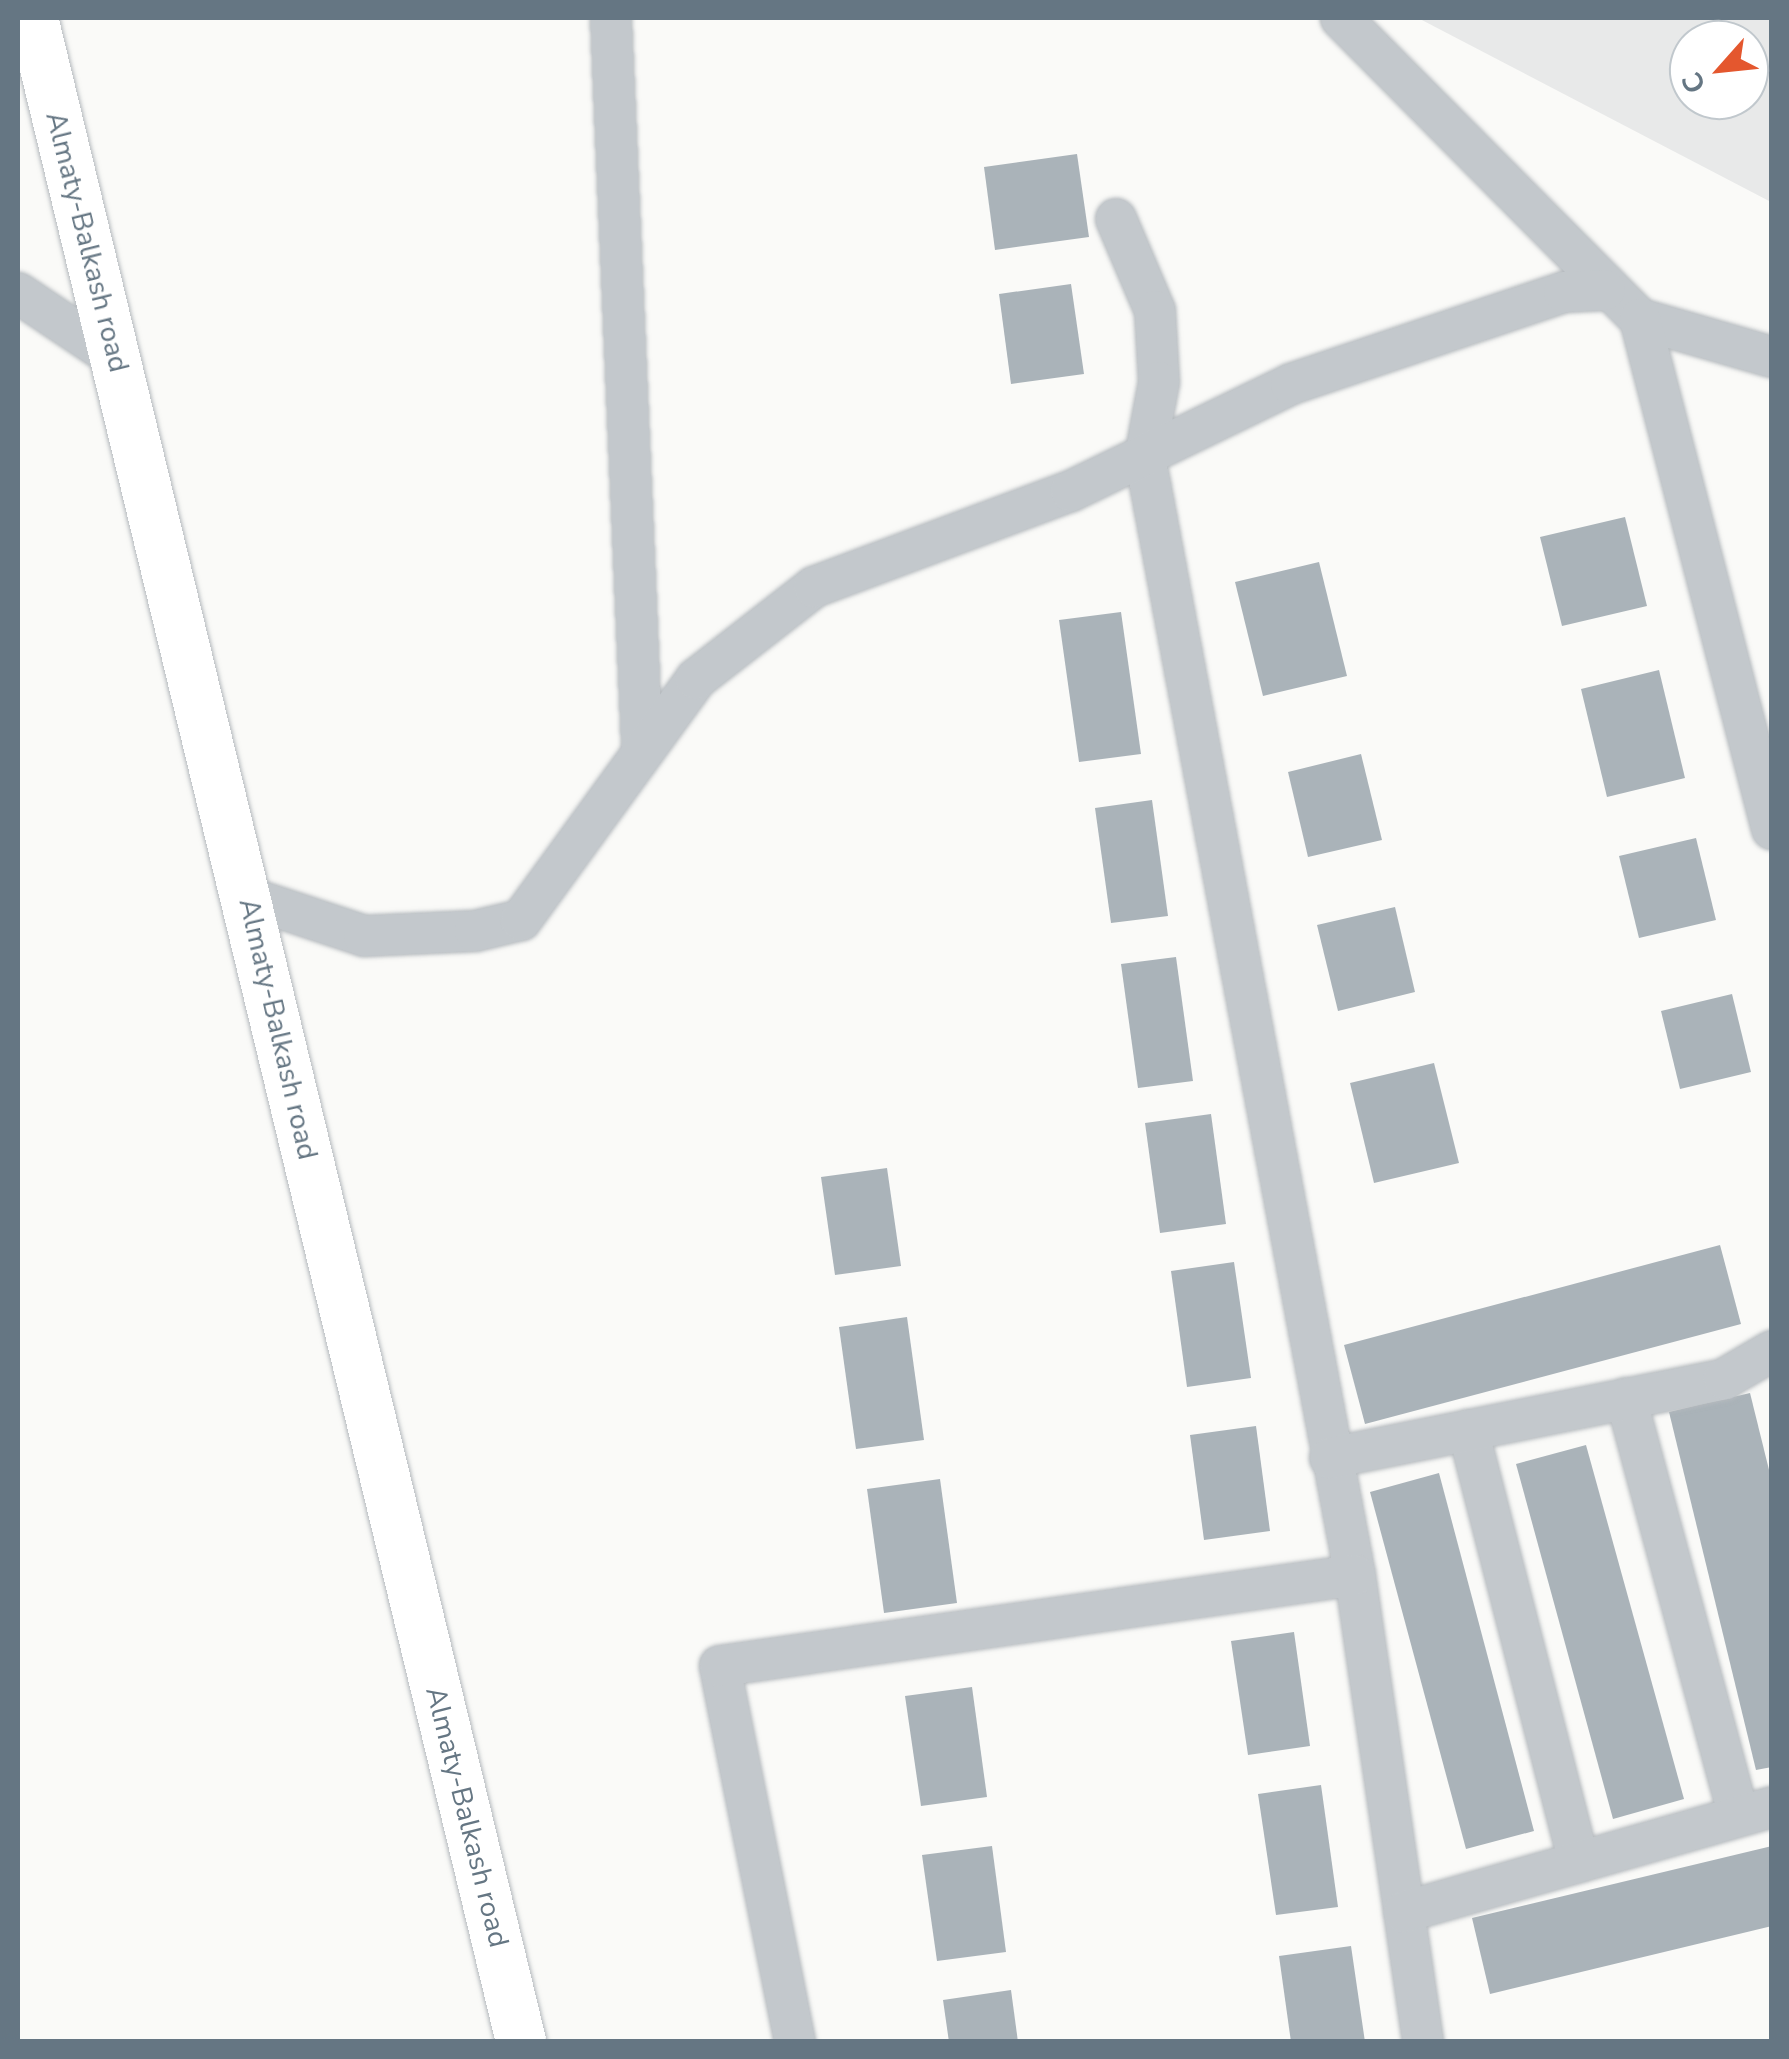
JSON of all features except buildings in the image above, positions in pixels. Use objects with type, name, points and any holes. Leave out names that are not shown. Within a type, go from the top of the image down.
[{"type":"main road","name":"Almaty-Balkash road","points":[[33,18],[521,2042]]},
{"type":"lane","points":[[611,18],[642,746]]},
{"type":"lane","points":[[1341,18],[1604,290],[1640,318],[1772,357]]},
{"type":"lane","points":[[1116,219],[1155,311],[1159,382],[1144,457],[1354,1575],[1423,2042]]},
{"type":"lane","points":[[246,897],[364,936],[475,931],[522,920],[642,746],[696,679],[814,587],[983,526],[1144,457],[1291,384],[1564,292],[1604,290]]},
{"type":"lane","points":[[18,292],[116,358]]},
{"type":"lane","points":[[1640,318],[1772,829]]},
{"type":"lane","points":[[1330,1458],[1724,1379],[1770,1356]]},
{"type":"lane","points":[[1404,1912],[1755,1811],[1626,1398]]},
{"type":"lane","points":[[1468,1430],[1579,1862]]},
{"type":"lane","points":[[794,2042],[720,1666],[1354,1575]]},
{"type":"shaded area","points":[[1418,18],[1771,18],[1771,202]]}]
